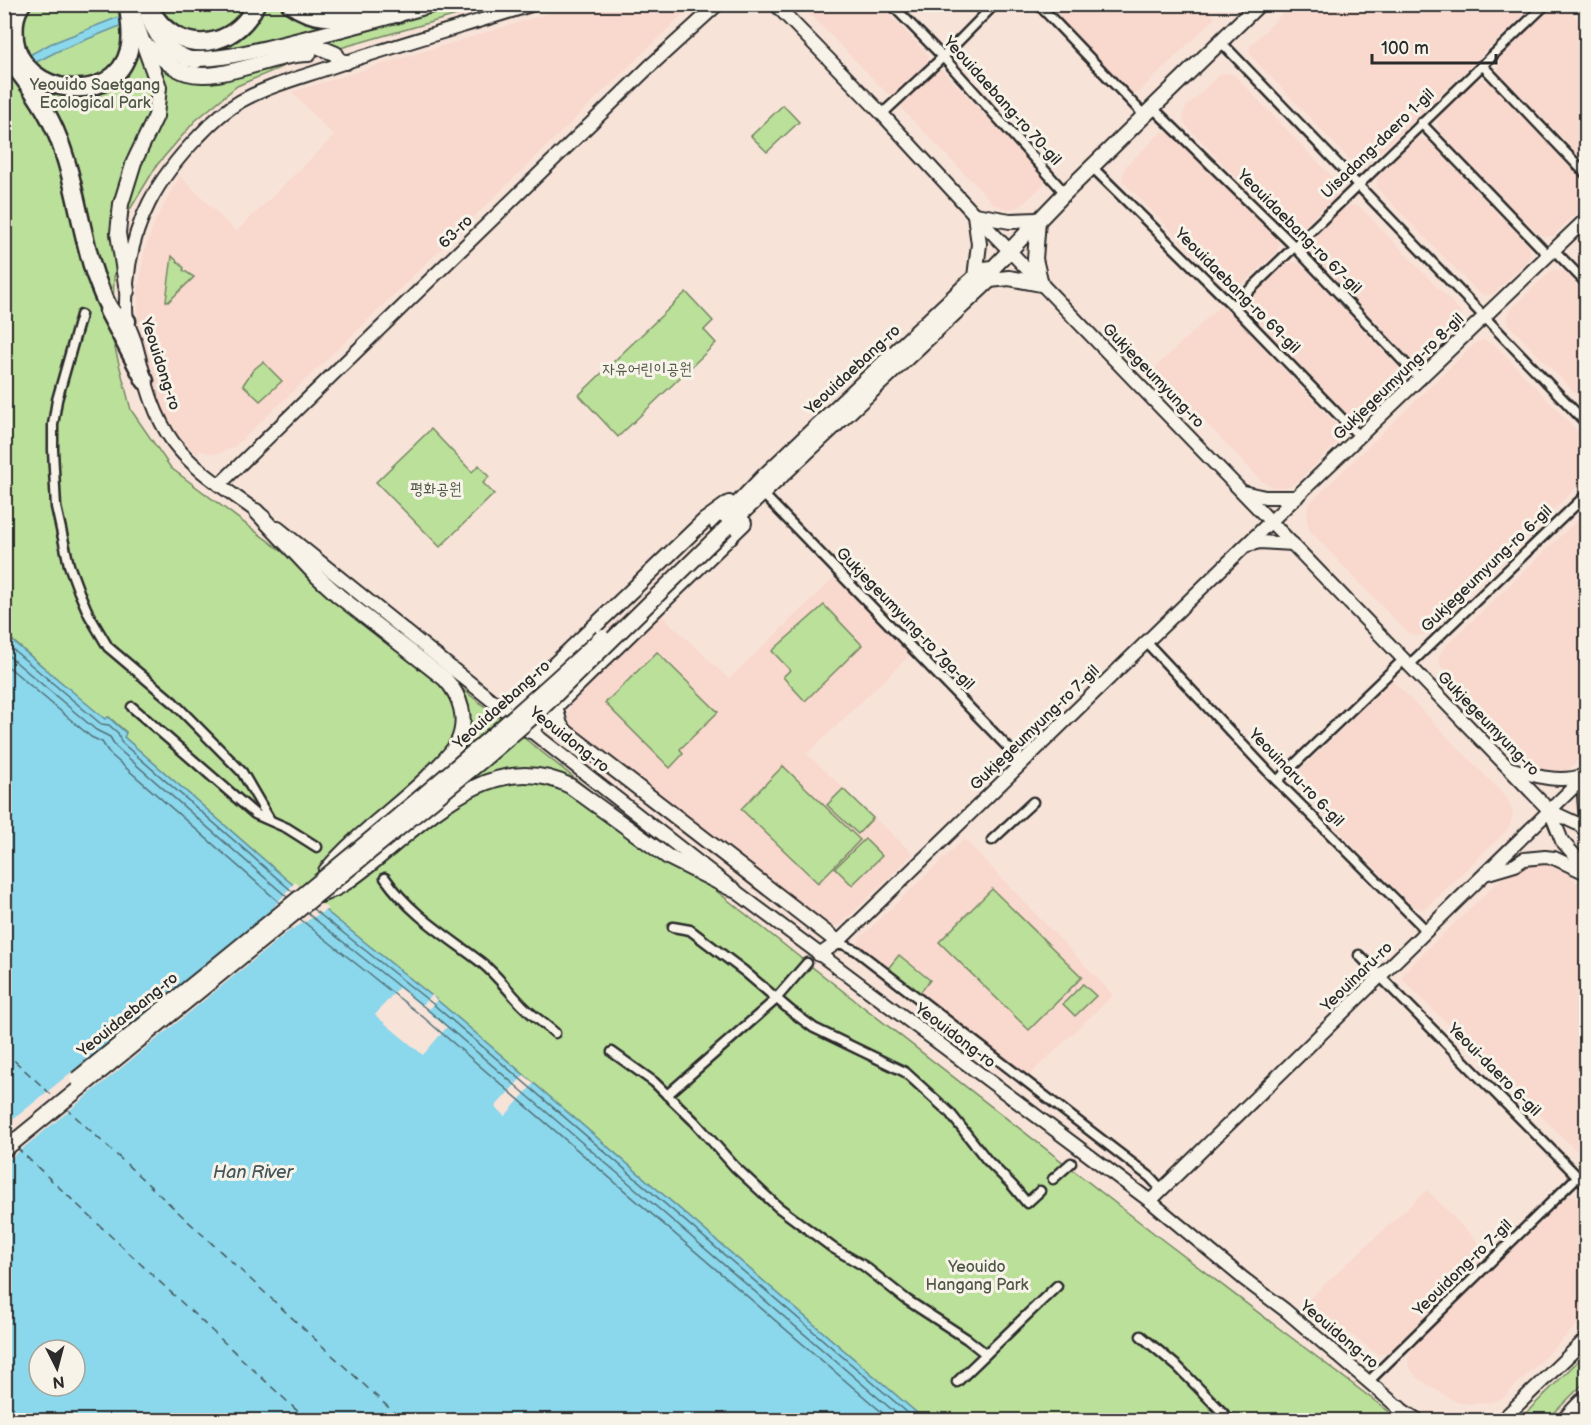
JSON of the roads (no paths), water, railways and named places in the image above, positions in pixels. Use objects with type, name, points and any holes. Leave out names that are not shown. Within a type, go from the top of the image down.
[{"type":"highway","points":[[22,4],[14,22],[9,53],[34,83],[62,148],[100,297],[145,381]]},
{"type":"highway","points":[[128,4],[147,36]]},
{"type":"highway","points":[[34,83],[82,89],[111,79],[121,69],[129,53],[147,36],[146,4]]},
{"type":"highway","points":[[147,36],[198,42],[221,40],[242,25],[255,4]]},
{"type":"highway","points":[[290,4],[313,17],[328,19],[384,12],[398,14]]},
{"type":"highway","points":[[91,263],[108,307],[119,318],[127,321]]},
{"type":"main road","points":[[187,59],[209,60],[233,56],[360,26],[435,4]]},
{"type":"main road","name":"Yeouidaebang-ro","points":[[4,1138],[431,789],[535,700],[722,526],[775,481],[991,274],[1038,220],[1259,4]]},
{"type":"main road","points":[[147,36],[187,59],[212,63],[288,48],[317,46],[336,54],[339,62],[346,62]]},
{"type":"main road","points":[[147,36],[171,65],[187,73],[226,72],[293,55],[320,55],[336,62],[346,62]]},
{"type":"main road","points":[[127,291],[118,233],[121,204],[130,172],[156,116],[158,102],[159,87],[147,36]]},
{"type":"main road","points":[[975,277],[979,244],[975,215],[1010,221],[1038,220],[1035,259],[1041,284],[991,274]]},
{"type":"main road","name":"Yeouidaebang-ro","points":[[722,526],[758,483],[872,372],[984,269],[991,274]]},
{"type":"main road","points":[[530,731],[758,509],[775,481]]},
{"type":"main road","points":[[514,718],[516,709],[527,691],[704,521],[758,483]]},
{"type":"main road","points":[[256,511],[339,596],[452,686],[462,708],[462,730],[452,752],[409,795],[344,850],[316,883]]},
{"type":"main road","points":[[4,1150],[316,898],[535,715],[722,526]]},
{"type":"main road","points":[[555,706],[560,725],[566,732],[838,942]]},
{"type":"main road","points":[[316,898],[344,884],[459,796],[498,777],[525,774],[563,782],[668,857],[734,890]]},
{"type":"main road","points":[[1564,1420],[1587,1397]]},
{"type":"main road","points":[[1399,1408],[1409,1420]]},
{"type":"street","name":"Yeouidong-ro","points":[[534,4],[272,87],[238,102],[182,153],[162,178],[138,226],[131,252],[127,291],[127,321],[136,344],[145,381],[158,417],[174,443],[208,478],[256,511],[530,731],[734,890],[1150,1201],[1285,1310],[1399,1408],[1418,1420]]},
{"type":"street","name":"Gukjegeumyung-ro","points":[[775,4],[882,114],[1009,251],[1550,811],[1580,825],[1587,832]]},
{"type":"street","name":"Yeouidaebang-ro 70-gil","points":[[891,4],[943,57],[1065,193]]},
{"type":"street","points":[[882,114],[995,4]]},
{"type":"street","name":"Yeouidaebang-ro 67-gil","points":[[1038,4],[1149,112],[1294,246],[1421,380]]},
{"type":"street","name":"Uisadang-daero 1-gil","points":[[1233,306],[1546,4]]},
{"type":"street","name":"63-ro","points":[[219,485],[641,76],[718,6]]},
{"type":"street","points":[[1221,42],[1587,423]]},
{"type":"street","points":[[1482,65],[1587,174]]},
{"type":"street","points":[[1421,123],[1551,252],[1587,284]]},
{"type":"street","name":"Yeouidaebang-ro 69-gil","points":[[1092,167],[1233,306],[1360,437]]},
{"type":"street","name":"Gukjegeumyung-ro 8-gil","points":[[1272,522],[1587,219]]},
{"type":"street","points":[[81,315],[57,400],[53,425],[56,507],[66,556],[79,592],[89,615],[108,646],[173,702],[242,772],[270,820]]},
{"type":"street","points":[[1243,492],[1265,497],[1297,498]]},
{"type":"street","name":"Gukjegeumyung-ro 6-gil","points":[[1406,662],[1587,495]]},
{"type":"street","name":"Gukjegeumyung-ro 7ga-gil","points":[[766,497],[1022,762]]},
{"type":"street","name":"Gukjegeumyung-ro 7-gil","points":[[819,955],[838,942],[1272,522]]},
{"type":"street","points":[[1244,547],[1260,542],[1293,544]]},
{"type":"street","name":"Yeouinaru-ro 6-gil","points":[[1147,643],[1277,781],[1427,931]]},
{"type":"street","points":[[1277,781],[1406,662]]},
{"type":"street","points":[[495,703],[514,698],[527,691]]},
{"type":"street","points":[[132,707],[255,814],[303,837],[317,847]]},
{"type":"street","points":[[1507,767],[1548,779],[1587,775]]},
{"type":"street","name":"Yeouinaru-ro","points":[[1150,1201],[1587,775]]},
{"type":"street","points":[[1587,781],[1584,795],[1587,823]]},
{"type":"street","points":[[992,840],[1033,802]]},
{"type":"street","name":"Gukjegeumyung-ro","points":[[1550,811],[1562,841],[1587,868]]},
{"type":"street","points":[[1487,873],[1515,866],[1524,859],[1535,857],[1554,858],[1587,873]]},
{"type":"street","points":[[385,879],[411,910],[482,964],[525,1008],[555,1033]]},
{"type":"street","points":[[673,927],[690,930],[814,1028],[887,1062],[914,1079],[950,1113],[987,1160],[1027,1203],[1040,1191]]},
{"type":"street","points":[[838,942],[857,951],[1150,1177],[1162,1190]]},
{"type":"street","name":"Yeoui-daero 6-gil","points":[[1359,955],[1587,1185]]},
{"type":"street","points":[[667,1095],[776,999],[807,963]]},
{"type":"street","points":[[612,1052],[636,1068],[667,1095],[735,1167],[778,1207],[986,1354]]},
{"type":"street","points":[[1053,1179],[1071,1163]]},
{"type":"street","name":"Yeouidong-ro 7-gil","points":[[1368,1381],[1578,1176]]},
{"type":"street","points":[[957,1382],[1057,1286]]},
{"type":"street","points":[[1141,1336],[1178,1367],[1230,1420]]},
{"type":"street","points":[[1502,1420],[1587,1339]]},
{"type":"water","points":[[149,5],[172,5],[58,51],[9,76],[5,68],[50,44]]},
{"type":"water","name":"Han River","points":[[4,634],[105,719],[108,717],[126,733],[124,737],[286,879],[437,1000],[925,1420],[5,1420]]},
{"type":"park label","name":"Yeouido Saetgang Ecological Park","points":[[95,94]]},
{"type":"park label","name":"자유어린이공원","points":[[647,369]]},
{"type":"park label","name":"평화공원","points":[[436,489]]},
{"type":"park label","name":"Yeouido Hangang Park","points":[[977,1276]]}]
